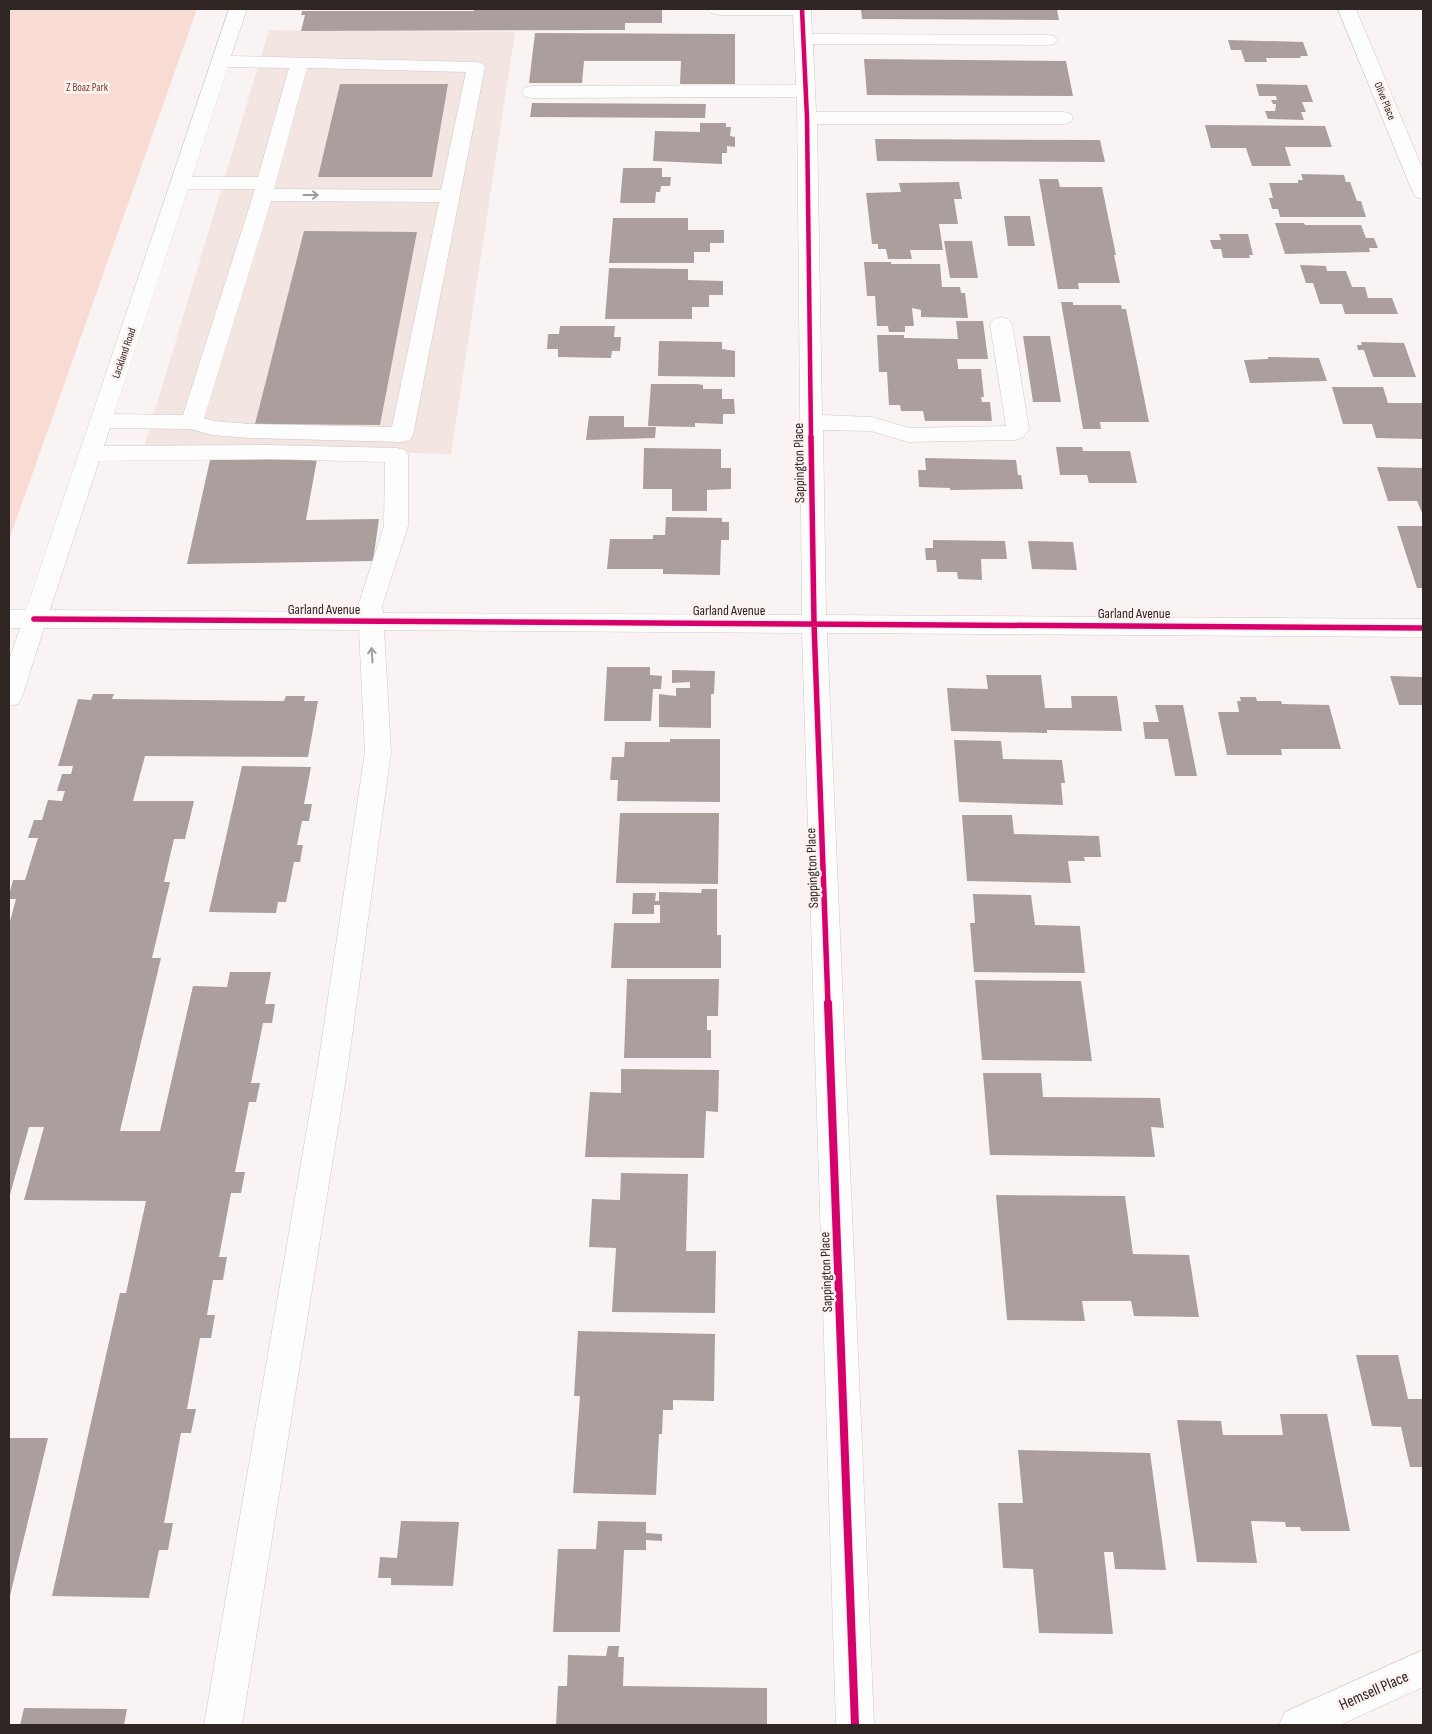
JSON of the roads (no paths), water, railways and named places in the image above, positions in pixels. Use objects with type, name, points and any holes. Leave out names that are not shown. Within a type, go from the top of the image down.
[{"type":"street","name":"Lackland Road","points":[[9,697],[238,9]]},
{"type":"street","points":[[716,9],[802,10]]},
{"type":"street","name":"Olive Place","points":[[1347,9],[1423,193]]},
{"type":"street","name":"Sappington Place","points":[[802,10],[807,118],[814,623],[855,1725]]},
{"type":"street","points":[[803,39],[1048,40]]},
{"type":"street","points":[[101,421],[192,422],[212,428],[250,431],[402,435],[476,66],[221,61]]},
{"type":"street","points":[[192,422],[264,189],[299,63]]},
{"type":"street","points":[[530,92],[806,91]]},
{"type":"street","points":[[807,118],[1064,118]]},
{"type":"street","points":[[180,183],[264,189],[450,196]]},
{"type":"street","points":[[811,422],[872,424],[908,435],[1014,433],[1018,429],[1001,324]]},
{"type":"street","points":[[90,454],[269,452],[397,455],[396,526],[370,606],[378,752],[334,1065],[223,1725]]},
{"type":"street","name":"Garland Avenue","points":[[9,619],[1423,628]]},
{"type":"street","name":"Hemsell Place","points":[[1298,1725],[1423,1668]]},
{"type":"park label","name":"Z Boaz Park","points":[[87,87]]}]
